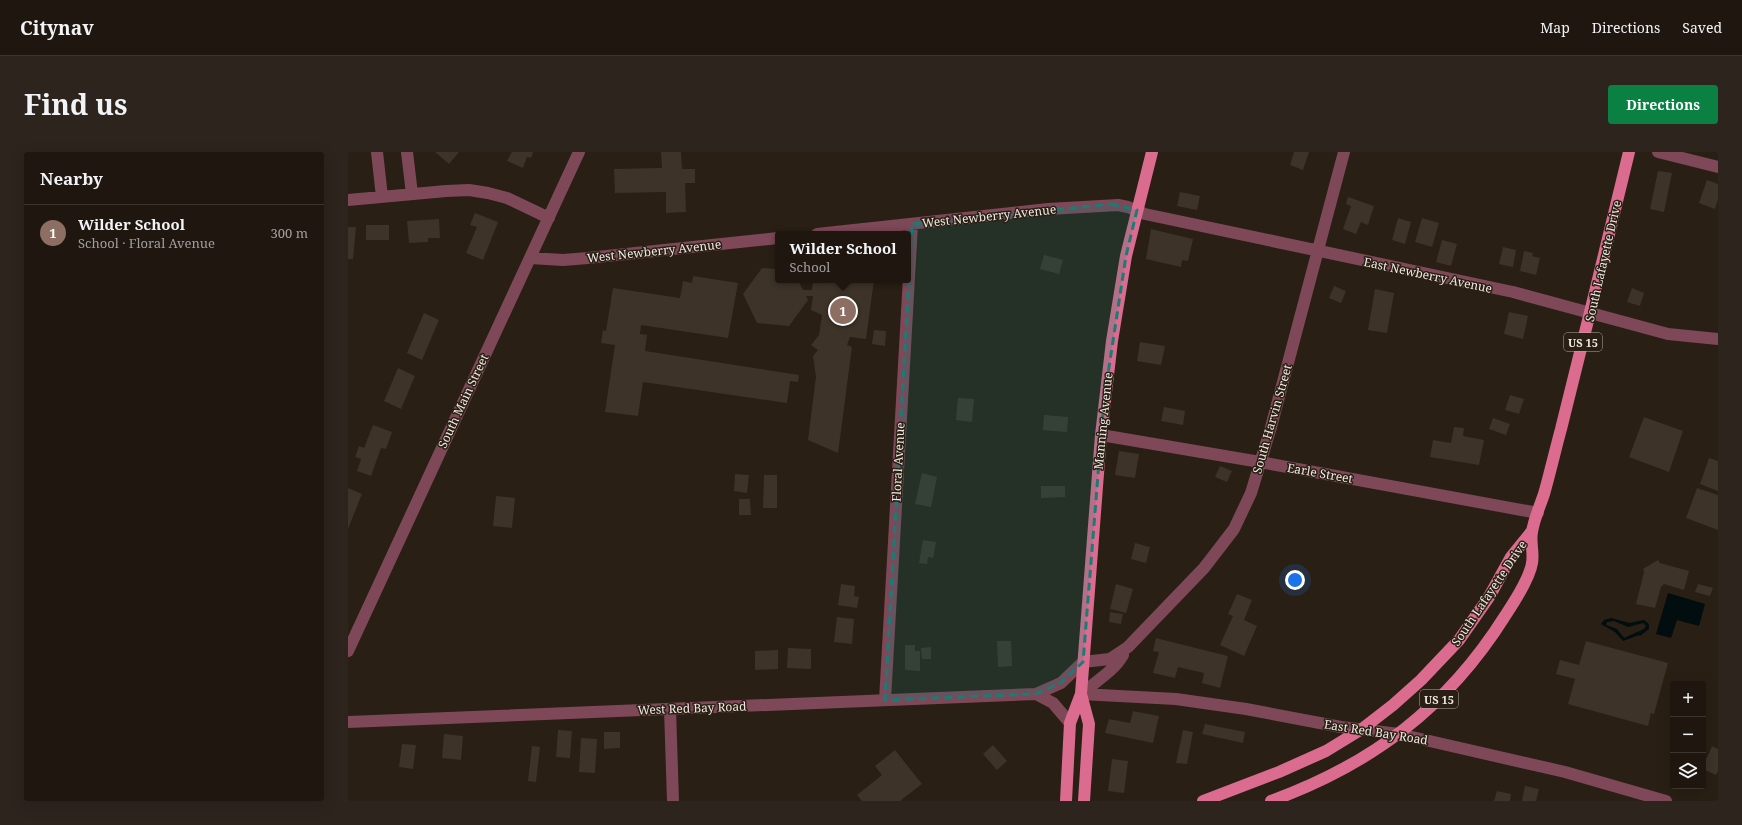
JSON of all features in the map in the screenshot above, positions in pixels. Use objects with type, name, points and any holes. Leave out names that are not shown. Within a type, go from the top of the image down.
[{"type":"main road","name":"Manning Avenue","points":[[1066,801],[1070,723],[1081,694],[1101,435],[1112,341],[1126,256],[1152,152]]},
{"type":"main road","name":"South Lafayette Drive","points":[[1271,801],[1338,773],[1367,757],[1399,734],[1442,697],[1478,656],[1495,633],[1509,609],[1532,564],[1532,532],[1590,313],[1629,152]]},
{"type":"main road","name":"South Lafayette Drive","points":[[1205,801],[1305,761],[1345,741],[1393,705],[1421,680],[1455,644],[1489,597],[1511,557],[1532,532]]},
{"type":"main road","name":"Manning Avenue","points":[[1081,694],[1089,724],[1084,801]]},
{"type":"street","points":[[377,152],[382,197]]},
{"type":"street","points":[[407,152],[412,194]]},
{"type":"street","name":"South Main Street","points":[[348,651],[579,152]]},
{"type":"street","name":"South Harvin Street","points":[[1081,694],[1120,660],[1128,647],[1204,568],[1234,529],[1246,507],[1260,462],[1344,152]]},
{"type":"street","points":[[1658,152],[1718,167]]},
{"type":"street","points":[[348,200],[469,190],[507,198],[549,218]]},
{"type":"street","name":"West Newberry Avenue","points":[[846,231],[1048,209],[1111,204],[1137,210]]},
{"type":"street","name":"East Newberry Avenue","points":[[1137,210],[1152,216],[1513,292],[1668,334],[1718,339]]},
{"type":"street","name":"Floral Avenue","points":[[911,242],[912,224]]},
{"type":"street","name":"West Newberry Avenue","points":[[530,258],[563,260],[588,258],[775,238]]},
{"type":"street","name":"Floral Avenue","points":[[885,700],[909,283]]},
{"type":"street","name":"Earle Street","points":[[1101,435],[1260,462],[1538,513]]},
{"type":"street","name":"South Harvin Street","points":[[1083,662],[1110,659],[1128,647]]},
{"type":"street","name":"West Red Bay Road","points":[[348,722],[1036,694],[1061,683],[1083,662]]},
{"type":"street","points":[[1036,694],[1053,703],[1070,723]]},
{"type":"street","name":"East Red Bay Road","points":[[1081,694],[1176,699],[1399,734],[1565,772],[1666,801]]},
{"type":"street","points":[[670,709],[673,801]]},
{"type":"highlighted area","points":[[1111,204],[1137,210],[1126,256],[1104,400],[1083,662],[1061,683],[1036,694],[885,700],[912,224]]},
{"type":"shaded area","points":[[1668,593],[1705,604],[1699,626],[1677,620],[1671,638],[1656,634]]},
{"type":"shaded area","points":[[1611,618],[1629,623],[1644,620],[1649,624],[1649,629],[1640,636],[1639,635],[1623,641],[1615,632],[1601,624],[1604,620]],"holes":[[[1614,621],[1628,627],[1643,623],[1646,626],[1644,629],[1624,638],[1617,629],[1606,625],[1607,622]]]},
{"type":"building","points":[[435,152],[459,152],[449,164]]},
{"type":"building","points":[[512,152],[533,152],[531,158],[527,157],[523,168],[507,161]]},
{"type":"building","points":[[661,152],[681,152],[682,169],[695,169],[695,183],[685,183],[686,212],[666,213],[666,192],[615,193],[614,169],[662,168]]},
{"type":"building","points":[[1294,152],[1309,152],[1303,170],[1290,165]]},
{"type":"building","points":[[1658,171],[1672,173],[1664,212],[1650,209]]},
{"type":"building","points":[[1707,180],[1718,184],[1718,199],[1715,209],[1699,203]]},
{"type":"building","points":[[1180,192],[1200,196],[1197,210],[1177,206]]},
{"type":"building","points":[[1348,197],[1374,206],[1368,225],[1361,222],[1356,234],[1343,229],[1351,206],[1346,204]]},
{"type":"building","points":[[475,213],[498,222],[483,260],[466,253],[477,227],[470,225]]},
{"type":"building","points":[[1398,218],[1411,222],[1405,244],[1392,240]]},
{"type":"building","points":[[1422,218],[1439,223],[1432,247],[1415,242]]},
{"type":"building","points":[[439,219],[440,238],[428,238],[428,242],[409,243],[407,221]]},
{"type":"building","points":[[366,225],[389,225],[389,240],[366,240]]},
{"type":"building","points":[[348,227],[356,227],[353,259],[348,259]]},
{"type":"building","points":[[1151,229],[1193,239],[1188,261],[1182,260],[1181,267],[1146,259]]},
{"type":"building","points":[[1442,240],[1457,244],[1451,266],[1436,262]]},
{"type":"building","points":[[1503,247],[1516,250],[1513,267],[1499,264]]},
{"type":"building","points":[[1524,251],[1533,253],[1532,256],[1540,258],[1536,275],[1520,271]]},
{"type":"building","points":[[1044,255],[1063,260],[1059,274],[1040,269]]},
{"type":"building","points":[[762,268],[775,269],[775,283],[800,283],[803,290],[812,290],[813,283],[874,283],[866,339],[850,337],[847,345],[852,347],[838,453],[808,440],[816,377],[813,356],[818,350],[811,345],[819,335],[822,315],[811,310],[813,296],[806,296],[808,300],[789,326],[757,323],[743,294]]},
{"type":"building","points":[[693,276],[738,283],[728,338],[641,325],[640,334],[647,335],[645,351],[799,375],[798,382],[790,381],[787,403],[643,382],[638,416],[605,412],[615,345],[601,343],[603,330],[606,331],[613,288],[680,298],[683,281],[692,283]]},
{"type":"building","points":[[1334,286],[1346,291],[1341,303],[1329,298]]},
{"type":"building","points":[[1632,288],[1644,293],[1640,306],[1627,302]]},
{"type":"building","points":[[1375,289],[1394,293],[1387,333],[1368,330]]},
{"type":"building","points":[[1509,312],[1528,316],[1523,339],[1504,334]]},
{"type":"building","points":[[424,313],[439,320],[422,360],[407,353]]},
{"type":"building","points":[[874,330],[886,331],[885,346],[872,344]]},
{"type":"building","points":[[1140,342],[1165,346],[1161,365],[1137,361]]},
{"type":"building","points":[[398,368],[415,376],[401,409],[384,401]]},
{"type":"building","points":[[1510,395],[1524,399],[1519,414],[1505,410]]},
{"type":"building","points":[[958,398],[974,399],[972,422],[956,420]]},
{"type":"building","points":[[1164,407],[1185,411],[1183,425],[1161,421]]},
{"type":"building","points":[[1044,415],[1068,417],[1067,432],[1043,430]]},
{"type":"building","points":[[1644,417],[1683,431],[1669,472],[1629,457]]},
{"type":"building","points":[[1493,418],[1510,424],[1506,435],[1489,429]]},
{"type":"building","points":[[373,425],[392,432],[386,449],[381,448],[371,476],[357,471],[361,459],[355,457],[359,446],[364,448]]},
{"type":"building","points":[[1454,427],[1464,428],[1463,436],[1484,440],[1479,465],[1430,457],[1433,440],[1451,443]]},
{"type":"building","points":[[1119,451],[1139,454],[1135,478],[1115,475]]},
{"type":"building","points":[[1709,458],[1718,461],[1718,491],[1700,484]]},
{"type":"building","points":[[1220,466],[1232,471],[1227,482],[1215,477]]},
{"type":"building","points":[[922,473],[937,477],[931,507],[915,504]]},
{"type":"building","points":[[735,474],[749,475],[747,493],[734,491]]},
{"type":"building","points":[[764,475],[777,475],[777,508],[763,508]]},
{"type":"building","points":[[1041,486],[1065,486],[1065,497],[1041,498]]},
{"type":"building","points":[[348,488],[362,494],[348,529]]},
{"type":"building","points":[[1697,488],[1718,495],[1718,530],[1686,518]]},
{"type":"building","points":[[496,496],[515,498],[512,528],[493,526]]},
{"type":"building","points":[[739,499],[750,499],[751,515],[739,515]]},
{"type":"building","points":[[923,540],[936,542],[933,558],[928,557],[927,564],[919,563]]},
{"type":"building","points":[[1135,543],[1150,547],[1146,563],[1131,559]]},
{"type":"building","points":[[1658,560],[1660,563],[1689,571],[1684,590],[1664,584],[1661,587],[1655,608],[1636,604],[1644,572],[1643,569]]},
{"type":"building","points":[[841,584],[855,586],[854,596],[859,597],[857,608],[838,605]]},
{"type":"building","points":[[1116,584],[1133,589],[1126,613],[1110,609]]},
{"type":"building","points":[[1698,584],[1713,588],[1710,596],[1695,592]]},
{"type":"building","points":[[1237,594],[1252,600],[1244,620],[1257,626],[1244,656],[1220,645],[1233,616],[1228,614]]},
{"type":"building","points":[[1110,612],[1123,614],[1121,624],[1109,622]]},
{"type":"building","points":[[837,617],[854,619],[852,644],[834,642]]},
{"type":"building","points":[[1156,638],[1228,656],[1220,688],[1202,683],[1204,673],[1178,667],[1175,678],[1153,673],[1159,652],[1153,651]]},
{"type":"building","points":[[997,641],[1011,641],[1012,666],[998,667]]},
{"type":"building","points":[[1586,641],[1668,663],[1654,714],[1651,713],[1648,726],[1568,704],[1575,679],[1556,674],[1560,660],[1579,665]]},
{"type":"building","points":[[905,645],[915,645],[915,651],[920,651],[920,671],[905,670]]},
{"type":"building","points":[[931,647],[931,659],[922,659],[921,648]]},
{"type":"building","points":[[788,648],[811,649],[811,669],[787,668]]},
{"type":"building","points":[[778,650],[778,669],[755,670],[755,651]]},
{"type":"building","points":[[1133,711],[1159,716],[1153,743],[1105,733],[1109,719],[1130,723]]},
{"type":"building","points":[[1205,724],[1245,732],[1243,743],[1202,734]]},
{"type":"building","points":[[558,730],[572,731],[570,758],[556,757]]},
{"type":"building","points":[[1183,730],[1193,732],[1187,764],[1176,763]]},
{"type":"building","points":[[604,732],[620,732],[620,748],[604,749]]},
{"type":"building","points":[[444,734],[463,736],[461,760],[442,758]]},
{"type":"building","points":[[581,738],[597,739],[595,773],[579,772]]},
{"type":"building","points":[[402,744],[416,745],[413,769],[399,767]]},
{"type":"building","points":[[993,745],[1007,761],[997,770],[983,754]]},
{"type":"building","points":[[532,746],[540,747],[536,782],[528,781]]},
{"type":"building","points":[[1712,746],[1718,749],[1718,771],[1716,775],[1706,770],[1707,758]]},
{"type":"building","points":[[895,750],[922,784],[900,801],[862,801],[857,795],[882,775],[875,766]]},
{"type":"building","points":[[1112,759],[1128,761],[1124,793],[1108,791]]},
{"type":"building","points":[[1525,786],[1539,789],[1536,801],[1522,801]]},
{"type":"building","points":[[1497,791],[1511,794],[1510,801],[1494,801]]},
{"type":"place","name":"Wilder School","points":[[843,311]]}]
